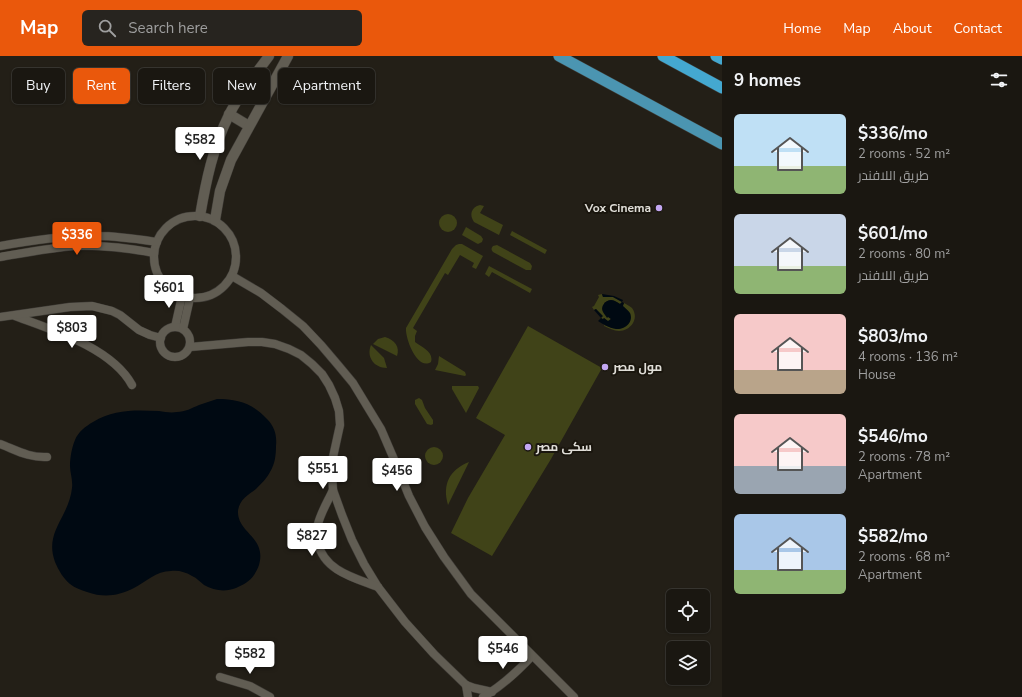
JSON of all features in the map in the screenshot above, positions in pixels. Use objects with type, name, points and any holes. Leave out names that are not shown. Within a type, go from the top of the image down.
[{"type":"highway","points":[[663,56],[722,88]]},
{"type":"highway","points":[[716,56],[722,59]]},
{"type":"main road","points":[[559,56],[722,144]]},
{"type":"street","points":[[200,216],[207,175],[213,153],[229,114],[237,100],[269,56]]},
{"type":"street","points":[[215,220],[225,173],[288,56]]},
{"type":"street","points":[[229,114],[249,126]]},
{"type":"street","points":[[200,216],[215,220],[228,231],[235,245],[237,261],[232,276],[224,288],[211,295],[197,298],[186,297],[170,290],[161,280],[155,267],[154,253],[157,242],[164,230],[174,222],[186,217],[200,216]]},
{"type":"street","points":[[0,246],[79,236],[118,237],[157,242]]},
{"type":"street","points":[[0,257],[73,246],[114,247],[154,253]]},
{"type":"street","points":[[232,276],[261,293],[282,309],[307,331],[338,365],[352,383],[381,429],[409,496],[425,527],[444,557],[471,594],[574,697]]},
{"type":"street","points":[[174,327],[186,297]]},
{"type":"street","points":[[183,329],[186,297]]},
{"type":"street","points":[[0,317],[70,307],[92,306],[112,310],[139,330],[161,338]]},
{"type":"street","points":[[14,316],[83,343],[120,368],[132,385]]},
{"type":"street","points":[[174,327],[183,329],[190,337],[190,347],[181,356],[173,356],[166,353],[160,342],[162,335],[167,329],[174,327]]},
{"type":"street","points":[[190,347],[248,342],[275,344],[301,355],[322,374],[335,398],[339,411],[340,425],[336,441],[332,474],[333,490],[352,540],[364,564],[378,587],[434,654],[466,685],[492,692]]},
{"type":"street","points":[[0,444],[28,455],[40,458],[47,457]]},
{"type":"street","points":[[333,490],[318,525],[317,536],[319,547],[324,558],[341,572],[378,587]]},
{"type":"street","points":[[483,697],[511,677],[532,656]]},
{"type":"street","points":[[220,677],[250,686],[270,697]]},
{"type":"street","points":[[466,685],[468,697]]},
{"type":"green space","points":[[480,205],[484,206],[480,213],[503,225],[499,235],[474,222],[472,219],[471,214],[473,209]]},
{"type":"green space","points":[[448,214],[454,217],[457,223],[454,229],[448,232],[442,229],[439,223],[442,217]]},
{"type":"green space","points":[[466,227],[481,236],[483,239],[482,242],[478,244],[462,235]]},
{"type":"green space","points":[[512,231],[547,250],[545,254],[510,235]]},
{"type":"green space","points":[[459,244],[462,244],[483,256],[476,269],[472,267],[474,263],[460,255],[448,275],[445,273],[413,328],[417,331],[415,342],[427,350],[431,355],[431,362],[426,364],[421,362],[413,352],[406,333],[406,328],[452,249]]},
{"type":"green space","points":[[497,245],[530,263],[532,266],[531,270],[526,270],[493,252],[493,246]]},
{"type":"green space","points":[[489,266],[532,289],[530,293],[492,272],[489,277],[485,274]]},
{"type":"green space","points":[[602,294],[603,297],[613,297],[622,302],[620,304],[614,301],[604,303],[608,316],[611,319],[608,322],[604,318],[603,320],[601,318],[602,316],[592,307],[599,297],[598,295]]},
{"type":"green space","points":[[624,303],[632,308],[634,312],[635,316],[633,324],[627,329],[619,331],[604,326],[612,328],[629,323],[630,315],[622,306]]},
{"type":"green space","name":"سكى مصر","points":[[528,326],[602,368],[551,459],[492,556],[451,533],[468,498],[505,435],[476,418]]},
{"type":"green space","points":[[385,337],[392,340],[396,344],[398,350],[397,356],[373,344],[378,339]]},
{"type":"green space","points":[[371,345],[384,358],[387,368],[382,368],[372,361],[370,358]]},
{"type":"green space","points":[[439,356],[465,372],[466,375],[435,370],[438,364]]},
{"type":"green space","points":[[452,386],[478,386],[479,388],[466,413],[452,389]]},
{"type":"green space","points":[[419,398],[422,400],[425,408],[433,420],[433,424],[431,425],[427,424],[415,404],[415,400]]},
{"type":"green space","points":[[430,447],[438,447],[443,452],[441,463],[438,465],[430,465],[425,460],[425,452]]},
{"type":"green space","points":[[469,462],[448,505],[446,491],[449,479],[456,469]]},
{"type":"shaded area","points":[[602,294],[614,296],[623,300],[622,302],[613,297],[603,297]]},
{"type":"shaded area","points":[[609,300],[620,304],[622,302],[624,303],[623,306],[631,316],[628,325],[619,329],[611,328],[598,321],[601,318],[608,321],[611,319],[608,317],[607,318],[602,310],[605,302]]},
{"type":"shaded area","points":[[596,309],[603,316],[601,318],[594,310]]},
{"type":"shaded area","points":[[217,399],[238,401],[256,409],[270,422],[276,435],[275,456],[272,469],[262,483],[242,501],[238,511],[242,525],[256,541],[259,548],[259,565],[252,577],[246,583],[236,588],[220,590],[212,589],[204,585],[185,572],[166,571],[128,591],[111,595],[93,594],[76,588],[70,584],[61,574],[55,562],[52,542],[55,531],[67,507],[71,495],[72,479],[70,459],[78,434],[93,422],[109,415],[125,411],[142,410],[180,412]]},
{"type":"place","name":"Vox Cinema","points":[[659,208]]},
{"type":"place","name":"مول مصر","points":[[605,367]]},
{"type":"place","name":"سكى مصر","points":[[528,447]]}]
